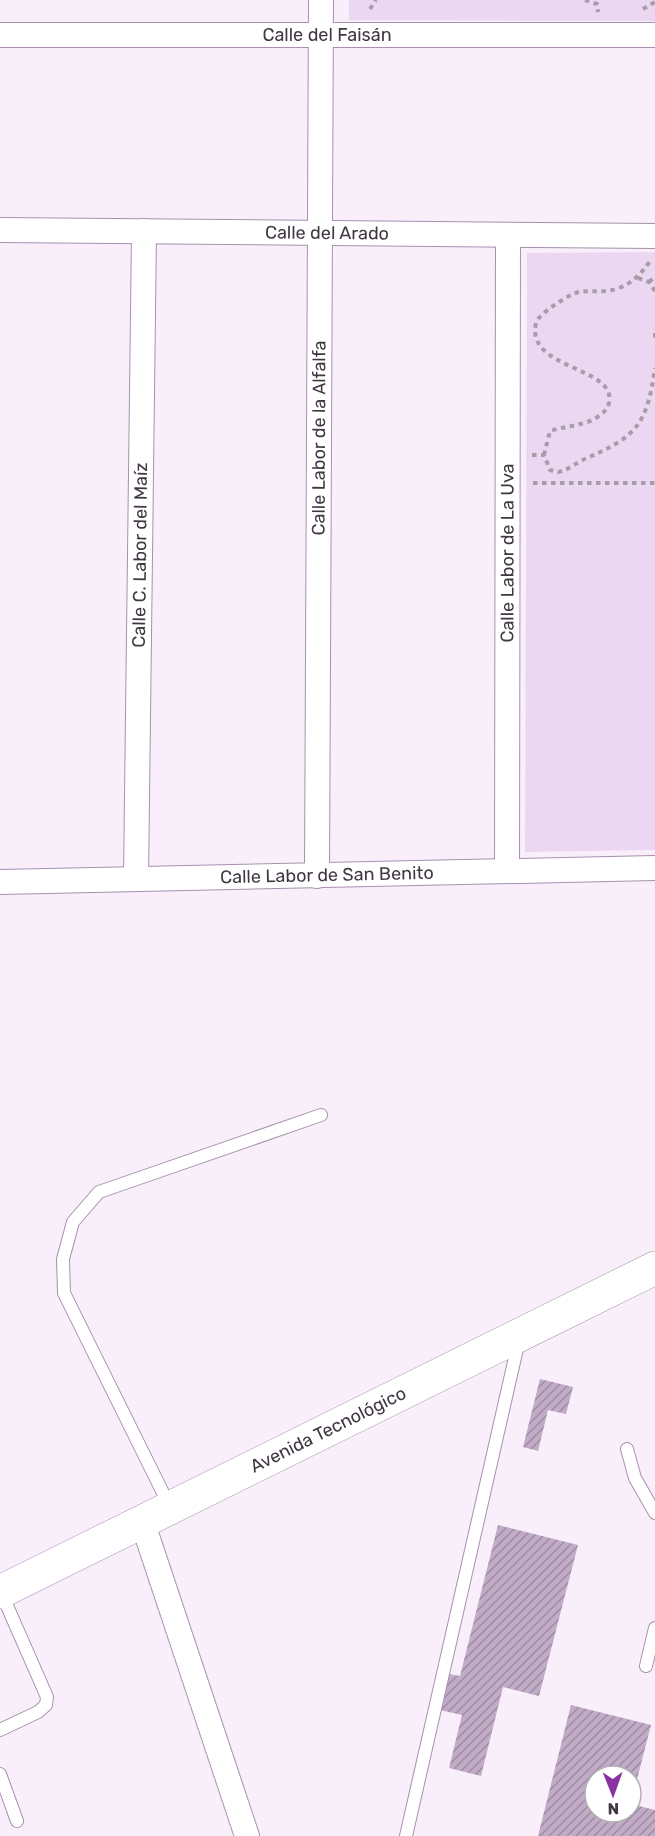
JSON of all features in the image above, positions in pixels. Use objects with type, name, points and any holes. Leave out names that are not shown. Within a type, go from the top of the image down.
[{"type":"main road","name":"Avenida Tecnológico","points":[[0,1592],[157,1517],[655,1268]]},
{"type":"street","name":"Calle Labor de la Alfalfa","points":[[317,876],[321,0]]},
{"type":"street","name":"Calle del Faisán","points":[[0,35],[655,35]]},
{"type":"street","name":"Calle del Arado","points":[[0,230],[655,236]]},
{"type":"street","name":"Calle C. Labor del Maíz","points":[[136,879],[144,231]]},
{"type":"street","name":"Calle Labor de La Uva","points":[[507,871],[508,235]]},
{"type":"street","name":"Calle Labor de San Benito","points":[[0,882],[655,868]]},
{"type":"street","points":[[157,1517],[247,1836]]},
{"type":"lane","points":[[157,1517],[64,1293],[63,1259],[73,1222],[99,1192],[321,1115]]},
{"type":"lane","points":[[406,1836],[519,1337]]},
{"type":"lane","points":[[627,1449],[635,1478],[655,1513]]},
{"type":"lane","points":[[0,1592],[47,1697],[46,1705],[38,1712],[0,1730]]},
{"type":"lane","points":[[646,1666],[655,1628]]},
{"type":"lane","points":[[0,1774],[17,1821]]},
{"type":"path","points":[[655,255],[638,278],[616,289],[577,292],[540,314],[536,322],[536,332],[542,346],[574,369],[594,377],[605,386],[610,394],[609,405],[603,414],[594,419],[550,431],[544,455],[550,470],[558,472],[624,440],[639,425],[649,402],[655,368]]},
{"type":"path","points":[[649,282],[655,277]]},
{"type":"path","points":[[638,278],[649,282],[655,291]]},
{"type":"path","points":[[655,333],[655,338]]},
{"type":"path","points":[[529,455],[544,455]]},
{"type":"path","points":[[529,483],[655,483]]},
{"type":"shaded area","points":[[349,0],[655,0],[655,21],[349,20]]},
{"type":"shaded area","points":[[655,252],[655,850],[525,852],[527,253]]},
{"type":"building","points":[[540,1379],[573,1387],[566,1414],[548,1410],[538,1451],[523,1447]]},
{"type":"building","points":[[498,1525],[578,1545],[539,1696],[503,1687],[481,1776],[449,1768],[462,1715],[440,1710],[449,1674],[460,1676]]},
{"type":"building","points":[[571,1705],[651,1725],[641,1764],[583,1764],[583,1824],[643,1824],[643,1807],[655,1810],[655,1836],[538,1836]]}]
